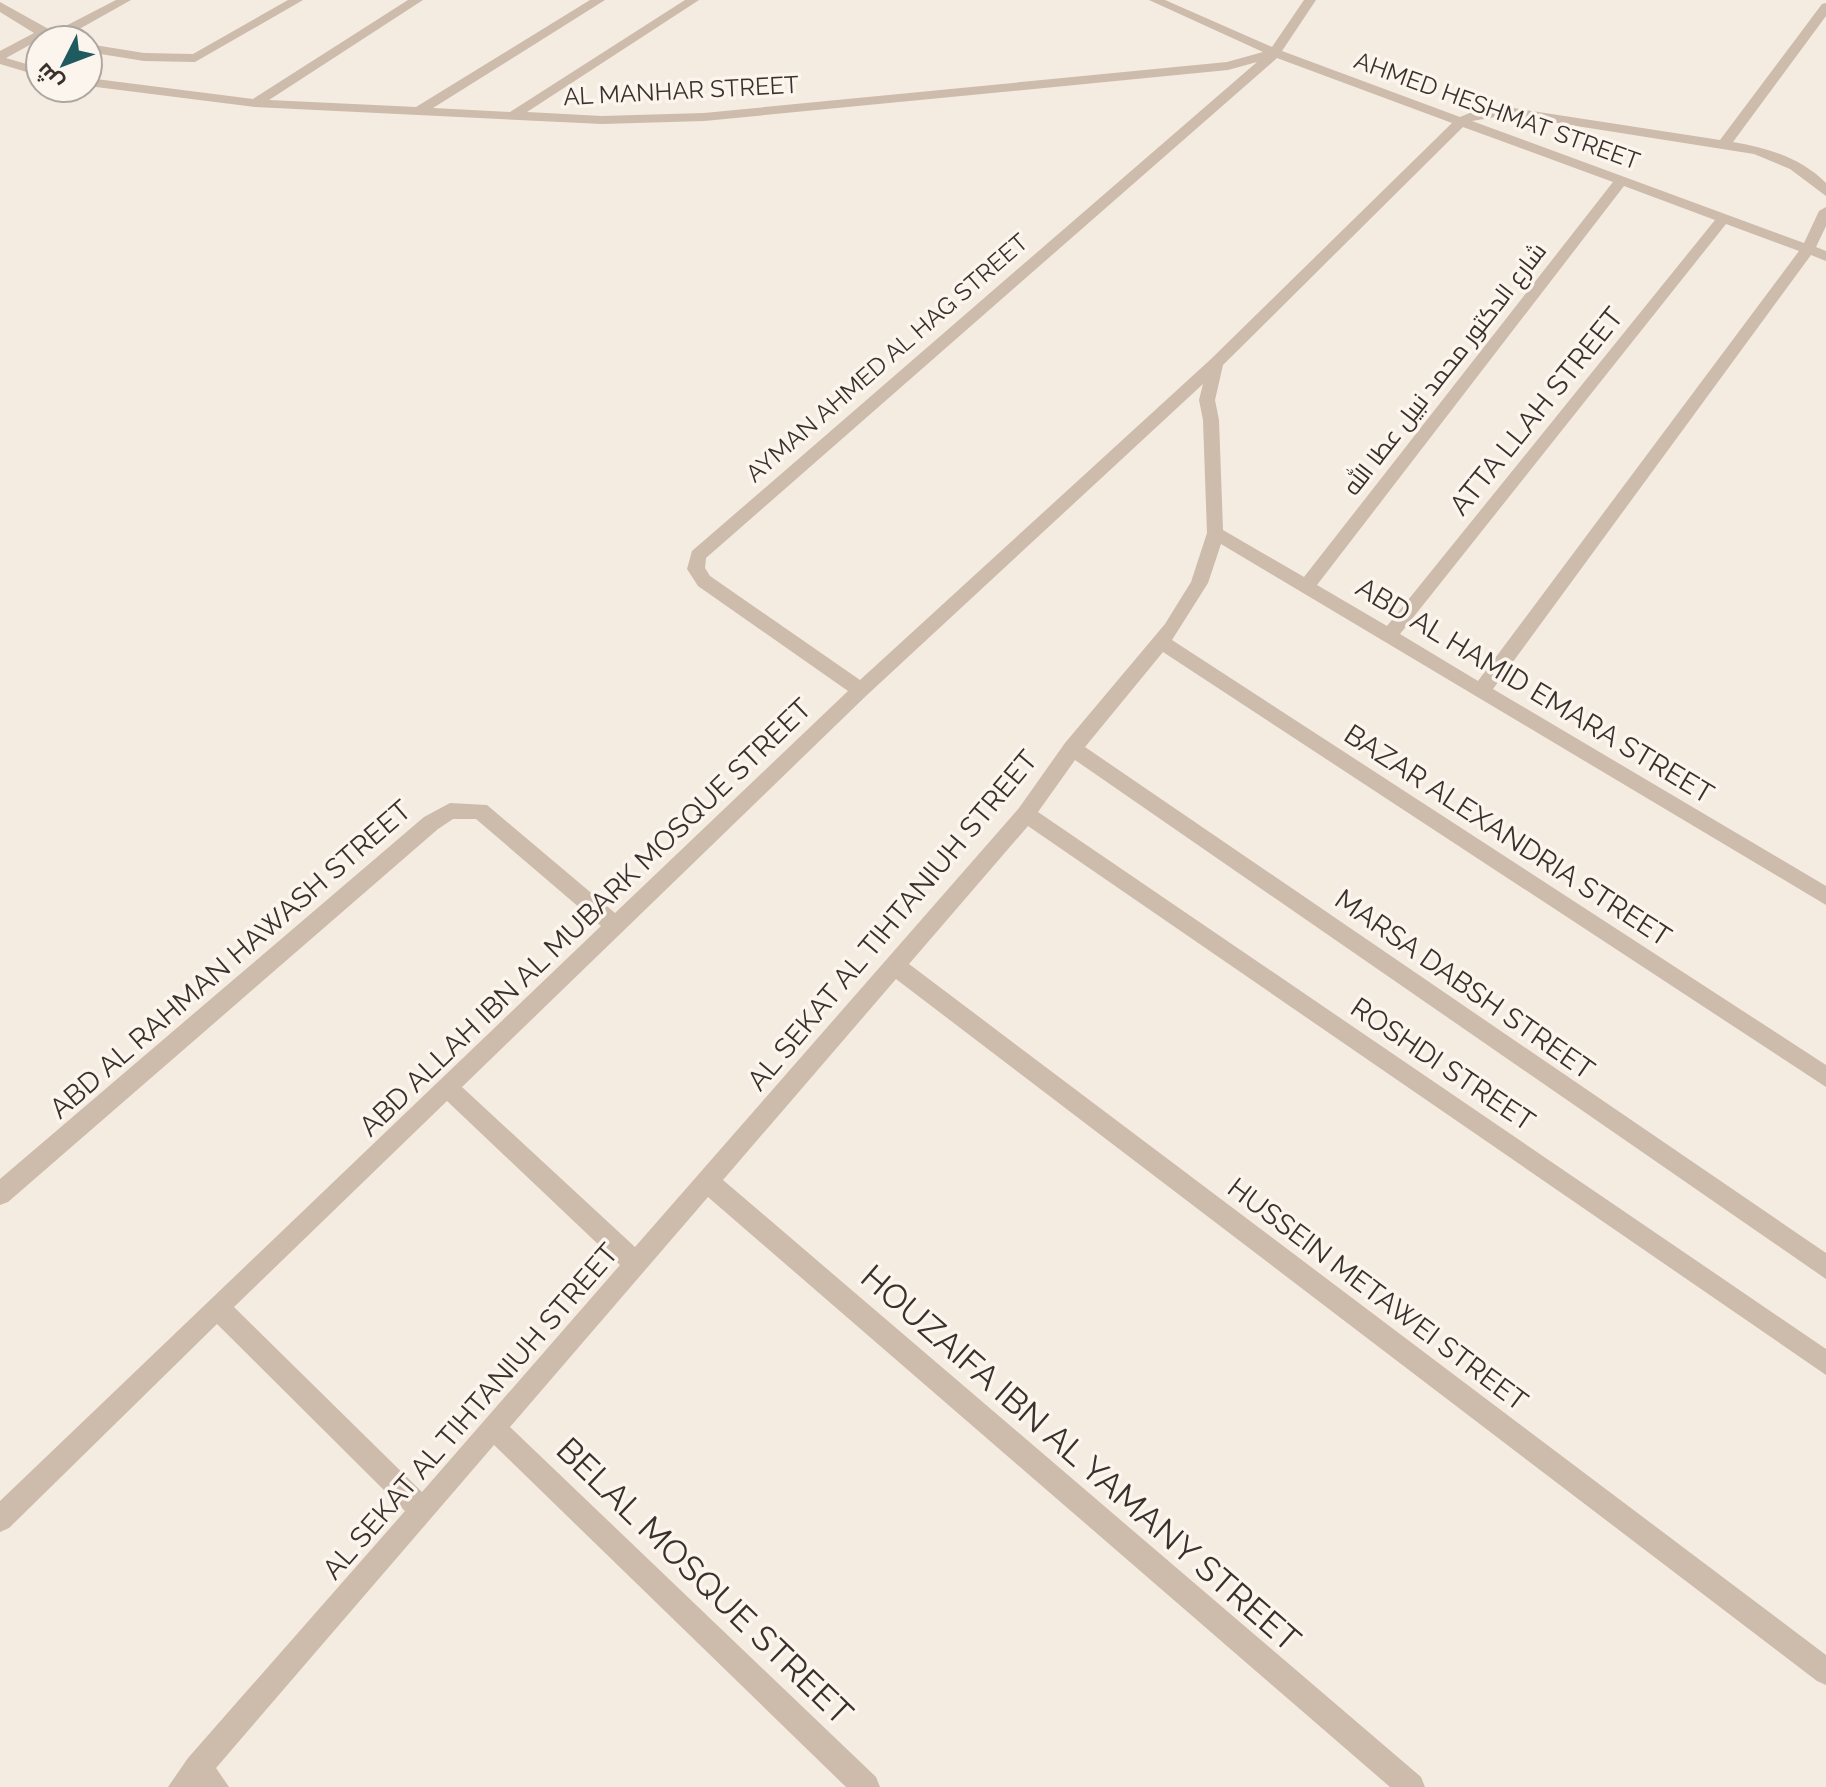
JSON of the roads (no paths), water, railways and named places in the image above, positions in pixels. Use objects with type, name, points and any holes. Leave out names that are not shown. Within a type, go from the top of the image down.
[{"type":"street","points":[[78,24],[125,0]]},
{"type":"street","points":[[104,50],[173,59],[204,54],[297,0]]},
{"type":"street","points":[[255,103],[417,0]]},
{"type":"street","points":[[415,113],[599,0]]},
{"type":"street","points":[[511,117],[693,0]]},
{"type":"street","name":"AHMED HESHMAT STREET","points":[[1155,0],[1275,53],[1826,256]]},
{"type":"street","points":[[1275,53],[1310,0]]},
{"type":"street","points":[[0,6],[31,24]]},
{"type":"street","points":[[1724,145],[1826,7]]},
{"type":"street","points":[[0,58],[24,48]]},
{"type":"street","name":"AL MANHAR STREET","points":[[104,84],[255,103],[602,120],[704,117],[1228,66],[1275,53]]},
{"type":"street","name":"AYMAN AHMED AL HAG STREET","points":[[861,690],[704,581],[696,569],[698,555],[1275,53]]},
{"type":"street","points":[[0,58],[24,66]]},
{"type":"street","points":[[1216,363],[1461,121],[1477,114],[1507,111],[1756,150],[1808,173],[1826,192]]},
{"type":"street","name":"شارع الدكتور محمد نبيل عطا الله","points":[[1306,587],[1621,181]]},
{"type":"street","points":[[1481,691],[1808,249],[1826,211]]},
{"type":"street","name":"ATTA LLAH STREET","points":[[1389,636],[1724,218]]},
{"type":"street","name":"ABD ALLAH IBN AL MUBARK MOSQUE STREET","points":[[0,1519],[861,690],[1216,363]]},
{"type":"street","name":"AL SEKAT AL TIHTANIUH STREET","points":[[198,1781],[493,1427],[1026,814],[1072,748],[1195,593],[1207,567],[1215,533],[1211,420],[1207,400],[1216,363]]},
{"type":"street","name":"ABD AL HAMID EMARA STREET","points":[[1215,533],[1826,896]]},
{"type":"street","name":"BAZAR ALEXANDRIA STREET","points":[[1159,640],[1826,1077]]},
{"type":"street","name":"MARSA DABSH STREET","points":[[1072,748],[1826,1267]]},
{"type":"street","name":"ABD AL RAHMAN HAWASH STREET","points":[[0,1194],[419,833],[450,811],[480,811],[616,926]]},
{"type":"street","name":"ROSHDI STREET","points":[[1026,814],[1826,1363]]},
{"type":"street","name":"HUSSEIN METAWEI STREET","points":[[894,965],[1826,1672]]},
{"type":"street","points":[[447,1087],[635,1263]]},
{"type":"street","name":"HOUZAIFA IBN AL YAMANY STREET","points":[[707,1181],[1411,1787]]},
{"type":"street","points":[[217,1307],[422,1510]]},
{"type":"street","name":"BELAL MOSQUE STREET","points":[[493,1427],[866,1787]]}]
